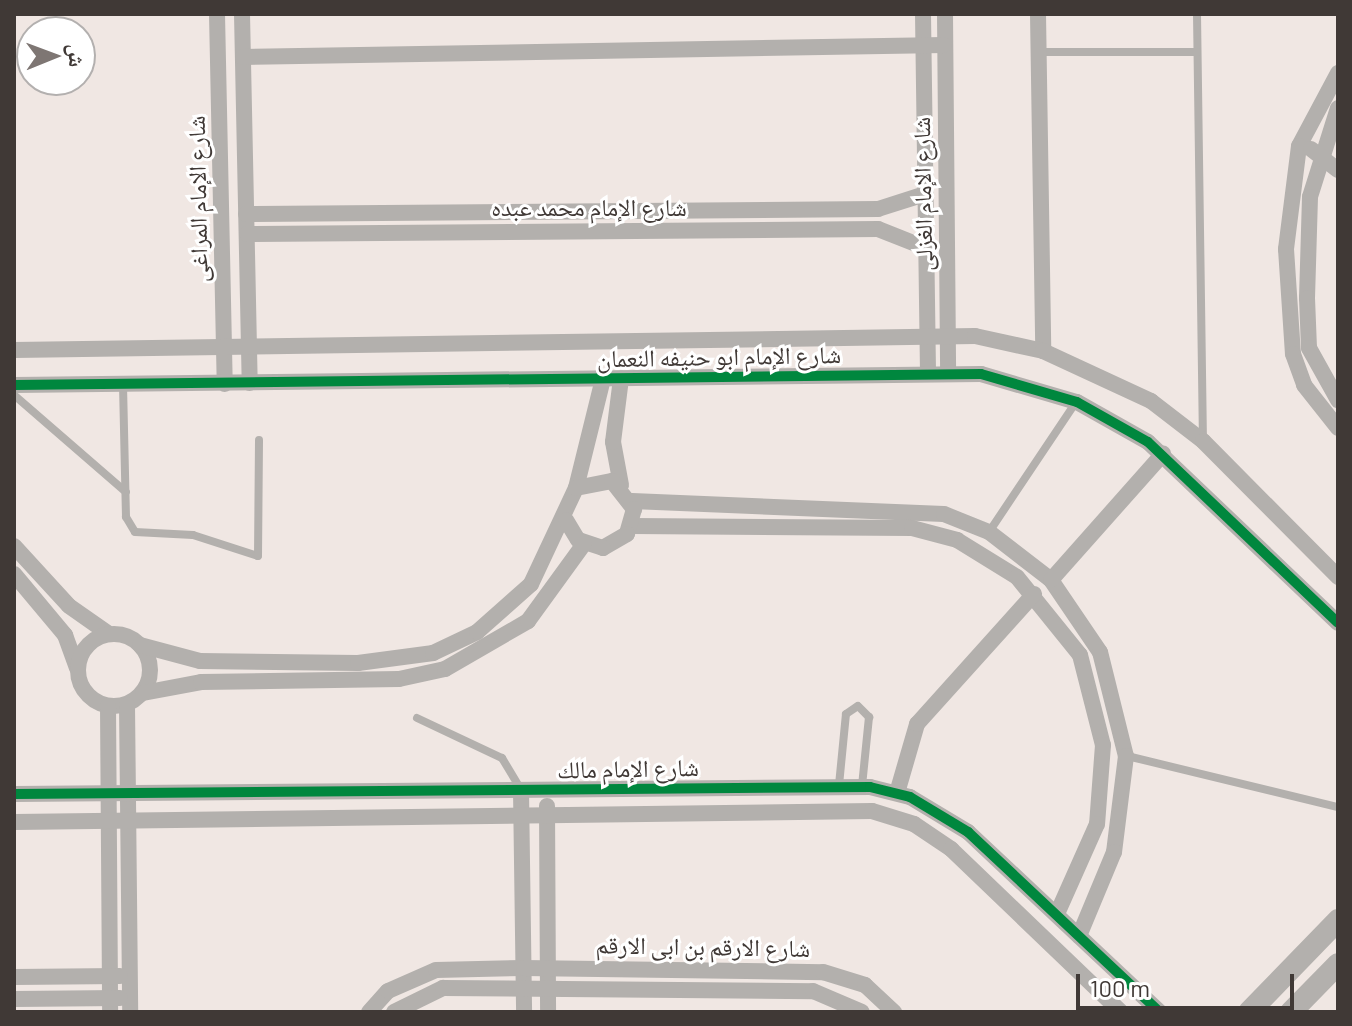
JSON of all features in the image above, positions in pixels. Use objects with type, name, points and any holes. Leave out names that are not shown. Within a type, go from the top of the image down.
[{"type":"street","name":"شارع الإمام المراغى","points":[[217,14],[225,384]]},
{"type":"street","name":"شارع الإمام المراغى","points":[[242,14],[250,383]]},
{"type":"street","name":"شارع الإمام الغزلى","points":[[923,14],[928,372]]},
{"type":"street","name":"شارع الإمام الغزلى","points":[[945,14],[948,372]]},
{"type":"street","points":[[1038,14],[1043,351]]},
{"type":"street","points":[[243,57],[944,45]]},
{"type":"street","points":[[1338,73],[1299,146],[1290,194],[1293,354],[1304,385],[1338,428]]},
{"type":"street","points":[[1338,108],[1319,153],[1310,197],[1309,348],[1338,400]]},
{"type":"street","points":[[1299,146],[1319,153],[1338,170]]},
{"type":"street","name":"شارع الإمام محمد عبده","points":[[246,214],[878,209],[925,194]]},
{"type":"street","points":[[1290,194],[1310,197]]},
{"type":"street","points":[[537,212],[538,232]]},
{"type":"street","name":"شارع الإمام محمد عبده","points":[[247,234],[878,229],[926,248]]},
{"type":"street","name":"شارع الإمام ابو حنيفه النعمان","points":[[14,350],[224,349],[948,332],[1043,351],[1151,401],[1203,441],[1338,577]]},
{"type":"street","name":"شارع الإمام ابو حنيفه النعمان","points":[[14,385],[621,379],[928,372],[1014,380],[1077,402],[1163,454],[1338,623]]},
{"type":"street","points":[[14,546],[69,606],[109,634],[200,661],[358,663],[433,653],[477,632],[515,602],[566,520],[603,379]]},
{"type":"street","points":[[566,520],[584,544],[612,546],[632,526],[632,501],[621,485],[613,442],[621,379]]},
{"type":"street","points":[[1051,580],[1163,454]]},
{"type":"street","points":[[576,488],[603,479],[621,485]]},
{"type":"street","points":[[632,501],[912,508],[989,532],[1051,580],[1100,652],[1126,756],[1114,852],[1079,936]]},
{"type":"street","points":[[632,526],[912,528],[979,550],[1034,594],[1080,655],[1103,745],[1097,824],[1057,914]]},
{"type":"street","points":[[14,574],[65,635],[78,673],[91,698],[108,706],[127,705],[143,693],[201,682],[399,679],[445,669],[528,621],[584,544]]},
{"type":"street","points":[[897,793],[917,724],[1034,594]]},
{"type":"street","points":[[78,673],[86,648],[109,634]]},
{"type":"street","points":[[140,645],[151,668],[143,693]]},
{"type":"street","points":[[14,999],[130,1005],[127,705]]},
{"type":"street","points":[[108,706],[110,1005]]},
{"type":"street","name":"شارع الإمام مالك","points":[[14,794],[862,786],[897,793],[968,832],[1160,1012]]},
{"type":"street","points":[[521,790],[524,1012]]},
{"type":"street","points":[[547,790],[548,1012]]},
{"type":"street","name":"شارع الإمام مالك","points":[[14,822],[828,808],[893,816],[951,849],[1121,1012]]},
{"type":"street","points":[[1249,1012],[1338,920]]},
{"type":"street","points":[[1291,1012],[1338,964]]},
{"type":"street","name":"شارع الارقم بن ابى الارقم","points":[[369,1012],[388,991],[424,973],[524,968],[744,969],[844,977],[894,1012]]},
{"type":"street","points":[[744,969],[745,990]]},
{"type":"street","points":[[14,977],[130,976]]},
{"type":"street","name":"شارع الارقم بن ابى الارقم","points":[[394,1012],[443,988],[813,991],[862,1012]]},
{"type":"lane","points":[[1197,14],[1203,441]]},
{"type":"lane","points":[[1038,52],[1197,52]]},
{"type":"lane","points":[[123,385],[126,492],[135,532],[193,535],[258,556],[259,440]]},
{"type":"lane","points":[[14,395],[126,492]]},
{"type":"lane","points":[[989,532],[1077,402]]},
{"type":"lane","points":[[839,785],[846,714],[858,706],[869,717],[862,786]]},
{"type":"lane","points":[[417,718],[502,758],[521,790]]},
{"type":"lane","points":[[1126,756],[1338,807]]},
{"type":"cycle path","points":[[14,385],[981,374],[1077,402],[1148,442],[1338,623]]},
{"type":"cycle path","points":[[14,794],[870,787],[910,797],[968,832],[1160,1012]]}]
